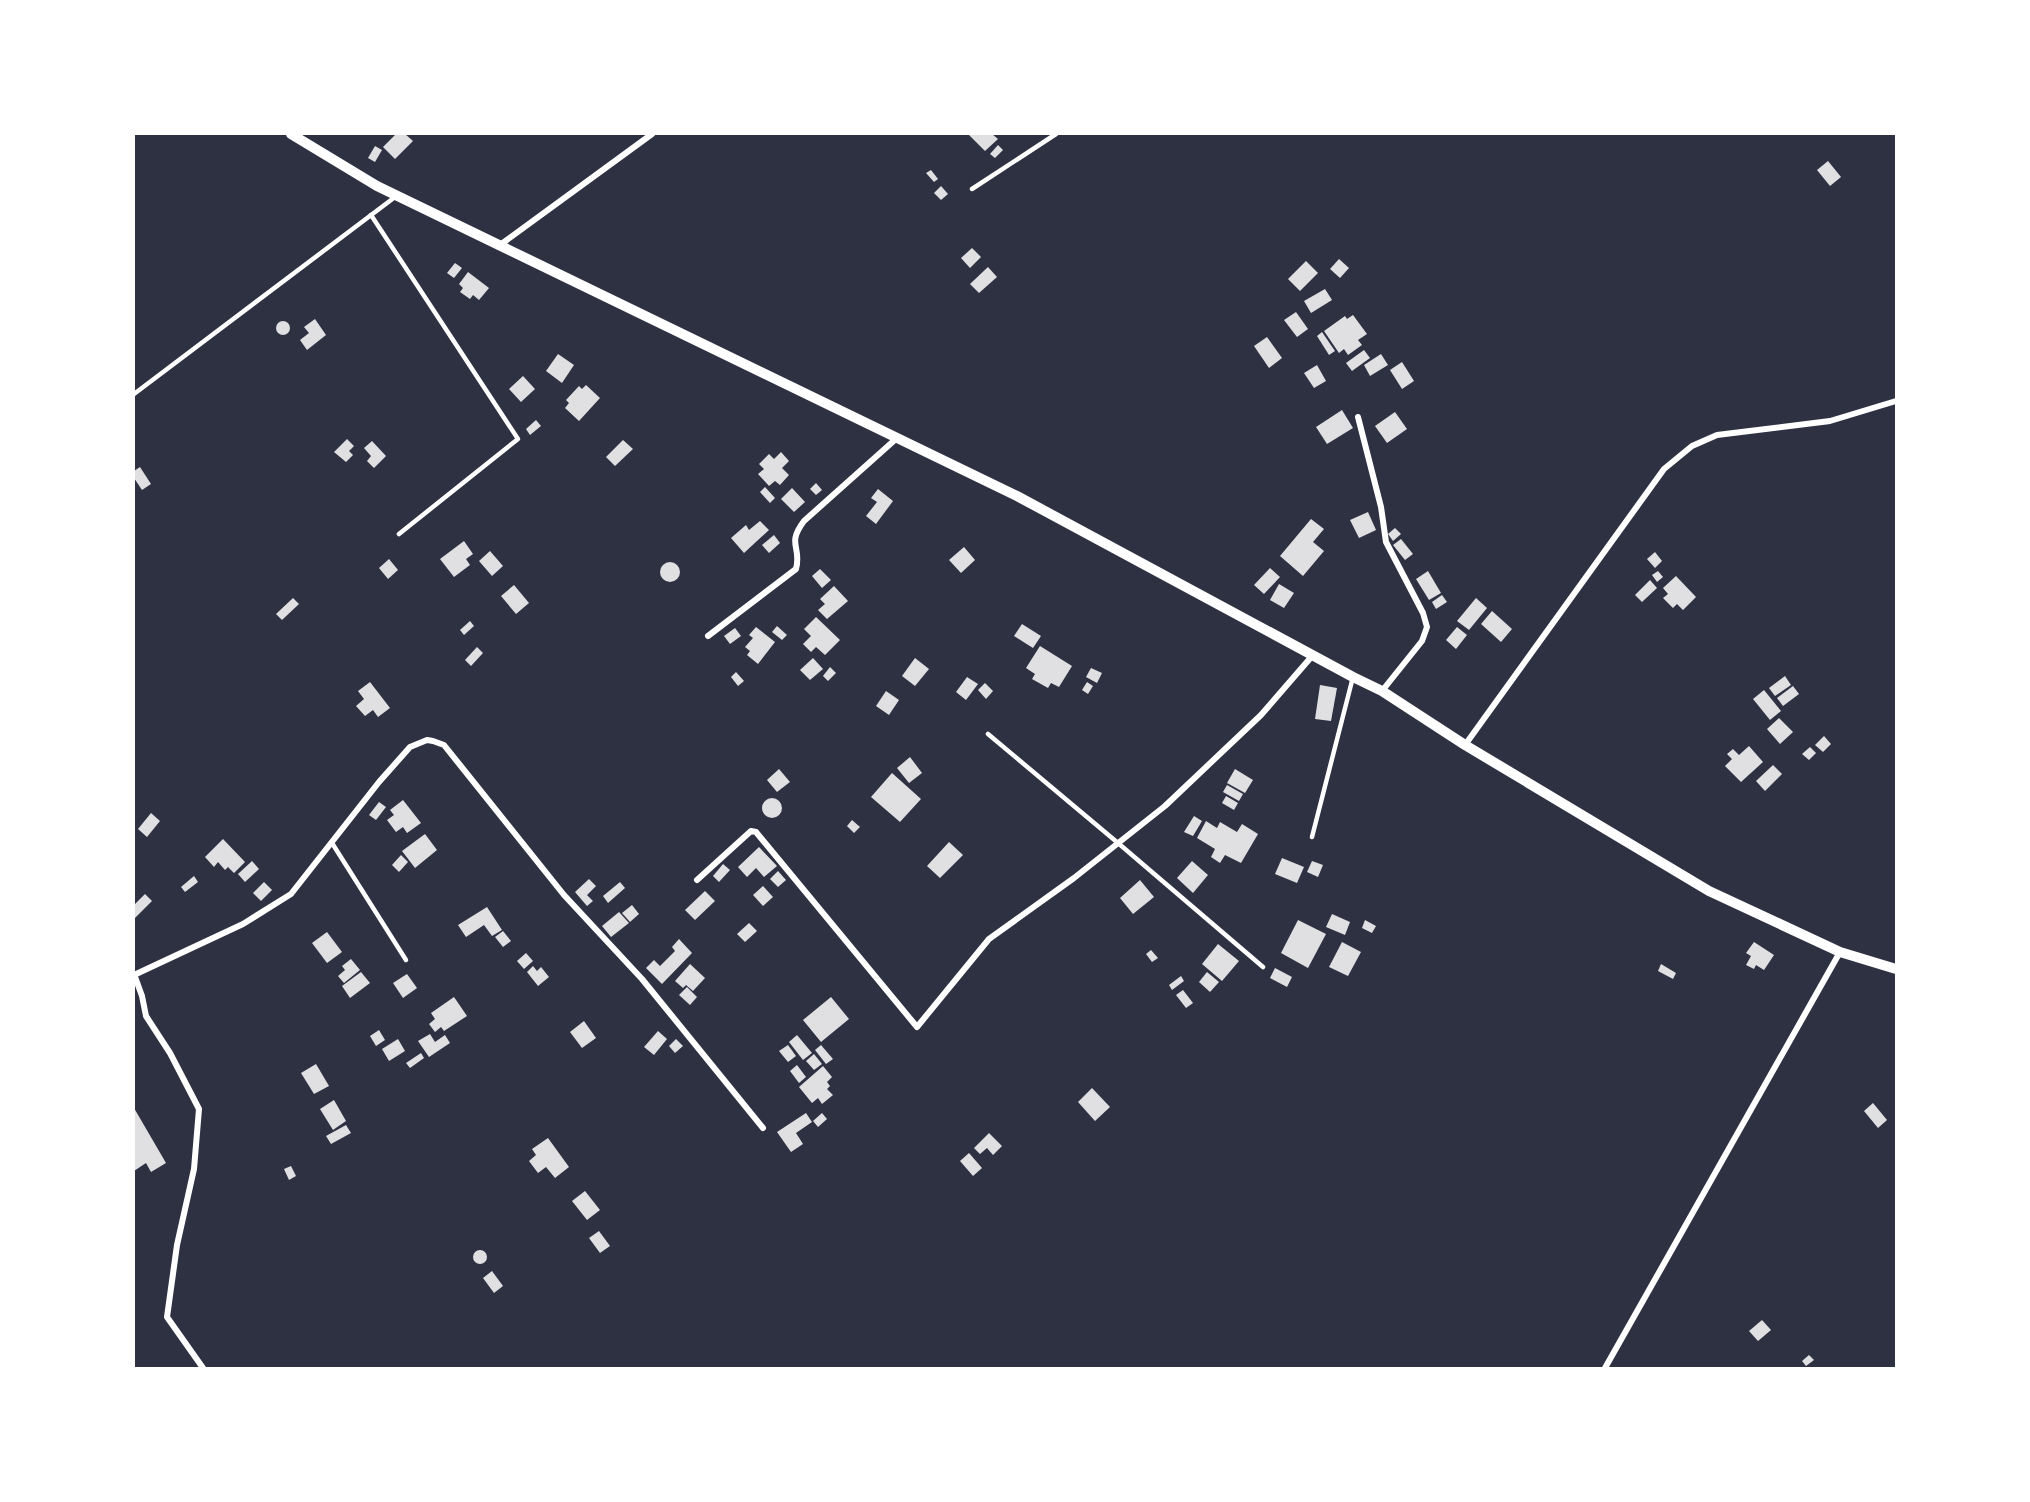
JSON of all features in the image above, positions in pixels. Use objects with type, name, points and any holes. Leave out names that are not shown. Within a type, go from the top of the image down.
[{"type":"street","points":[[291,134],[377,186],[1017,496],[1382,691],[1465,745],[1709,891],[1840,952],[1896,969]]},
{"type":"street","points":[[500,245],[652,134]]},
{"type":"street","points":[[1465,745],[1664,469],[1692,446],[1717,435],[1830,422],[1896,401]]},
{"type":"street","points":[[1358,417],[1381,507],[1386,542],[1423,613],[1427,627],[1422,641],[1382,691]]},
{"type":"street","points":[[708,636],[796,569],[798,561],[794,540],[796,532],[804,521],[897,438]]},
{"type":"street","points":[[697,880],[751,831],[756,832],[917,1027],[989,939],[1074,878],[1165,806],[1261,715],[1313,655]]},
{"type":"street","points":[[203,1368],[167,1317],[177,1245],[194,1169],[199,1109],[170,1053],[146,1016],[134,975],[243,924],[291,894],[379,782],[410,747],[427,740],[444,745],[564,895],[642,979],[763,1128]]},
{"type":"street","points":[[1605,1368],[1840,952]]},
{"type":"lane","points":[[972,189],[1056,134]]},
{"type":"lane","points":[[134,394],[396,195]]},
{"type":"lane","points":[[370,215],[518,439],[399,534]]},
{"type":"lane","points":[[1312,837],[1353,677]]},
{"type":"lane","points":[[988,734],[1263,967]]},
{"type":"lane","points":[[332,843],[406,960]]},
{"type":"building","points":[[396,134],[405,134],[413,141],[395,159],[383,147]]},
{"type":"building","points":[[968,134],[992,134],[998,139],[985,151]]},
{"type":"building","points":[[998,145],[1003,150],[995,158],[990,154]]},
{"type":"building","points":[[375,146],[382,150],[375,162],[368,158]]},
{"type":"building","points":[[1828,161],[1841,177],[1830,186],[1817,170]]},
{"type":"building","points":[[931,170],[938,179],[934,182],[926,173]]},
{"type":"building","points":[[941,186],[948,194],[941,200],[934,193]]},
{"type":"building","points":[[972,248],[981,257],[970,268],[961,258]]},
{"type":"building","points":[[1339,259],[1349,268],[1340,278],[1330,269]]},
{"type":"building","points":[[1306,261],[1318,273],[1300,291],[1288,279]]},
{"type":"building","points":[[455,263],[462,268],[454,278],[447,273]]},
{"type":"building","points":[[988,267],[997,277],[979,293],[970,284]]},
{"type":"building","points":[[468,272],[489,288],[479,300],[473,295],[470,299],[460,292],[463,288],[459,284]]},
{"type":"building","points":[[1325,289],[1332,300],[1311,313],[1304,301]]},
{"type":"building","points":[[1296,312],[1308,329],[1297,337],[1284,320]]},
{"type":"building","points":[[1353,315],[1367,334],[1358,340],[1362,345],[1348,355],[1344,349],[1339,353],[1324,331],[1345,316],[1347,319]]},
{"type":"building","points":[[315,319],[326,335],[307,350],[300,340],[309,333],[304,327]]},
{"type":"building","points":[[283,321],[288,323],[290,328],[288,333],[283,335],[278,333],[276,328],[278,323]]},
{"type":"building","points":[[1322,332],[1335,351],[1329,355],[1317,336]]},
{"type":"building","points":[[1267,337],[1282,358],[1269,368],[1254,346]]},
{"type":"building","points":[[1364,350],[1370,358],[1352,371],[1346,363]]},
{"type":"building","points":[[558,354],[574,365],[562,383],[546,371]]},
{"type":"building","points":[[1381,354],[1388,365],[1370,376],[1364,365]]},
{"type":"building","points":[[1402,362],[1414,381],[1402,389],[1390,370]]},
{"type":"building","points":[[1317,365],[1326,381],[1314,388],[1304,373]]},
{"type":"building","points":[[523,376],[535,389],[521,402],[509,389]]},
{"type":"building","points":[[586,385],[600,398],[579,421],[565,408],[569,403],[566,400],[579,386],[582,389]]},
{"type":"building","points":[[1342,410],[1353,428],[1327,444],[1316,427]]},
{"type":"building","points":[[1395,412],[1407,429],[1387,443],[1375,426]]},
{"type":"building","points":[[536,420],[541,426],[530,435],[526,429]]},
{"type":"building","points":[[347,439],[354,446],[349,451],[353,455],[346,462],[334,452]]},
{"type":"building","points":[[623,440],[633,449],[615,466],[606,457]]},
{"type":"building","points":[[372,441],[386,456],[374,468],[367,461],[371,456],[364,448]]},
{"type":"building","points":[[781,452],[789,461],[782,468],[789,475],[780,485],[775,481],[769,486],[758,474],[764,469],[759,464],[769,454],[774,459]]},
{"type":"building","points":[[140,467],[151,484],[142,490],[134,478],[134,471]]},
{"type":"building","points":[[816,483],[822,490],[816,495],[810,489]]},
{"type":"building","points":[[765,487],[775,498],[770,503],[760,492]]},
{"type":"building","points":[[792,488],[805,502],[794,512],[781,499]]},
{"type":"building","points":[[878,489],[893,501],[876,524],[866,516],[877,502],[871,498]]},
{"type":"building","points":[[1368,512],[1376,530],[1359,538],[1350,520]]},
{"type":"building","points":[[1311,519],[1324,529],[1313,542],[1324,551],[1303,576],[1280,556]]},
{"type":"building","points":[[760,521],[769,530],[744,553],[731,538],[746,525],[749,530]]},
{"type":"building","points":[[1395,528],[1401,534],[1393,541],[1388,534]]},
{"type":"building","points":[[774,535],[780,543],[769,553],[762,545]]},
{"type":"building","points":[[1401,539],[1413,554],[1405,560],[1393,545]]},
{"type":"building","points":[[464,541],[473,554],[466,559],[470,565],[454,577],[440,559]]},
{"type":"building","points":[[964,547],[975,560],[961,573],[949,560]]},
{"type":"building","points":[[490,551],[503,566],[492,576],[479,561]]},
{"type":"building","points":[[1655,552],[1662,561],[1655,568],[1647,559]]},
{"type":"building","points":[[389,559],[398,570],[388,579],[379,568]]},
{"type":"building","points":[[670,562],[677,565],[680,572],[677,579],[670,582],[663,579],[660,572],[663,565]]},
{"type":"building","points":[[1270,568],[1280,577],[1264,594],[1254,585]]},
{"type":"building","points":[[820,569],[831,580],[822,588],[812,576]]},
{"type":"building","points":[[1428,571],[1441,593],[1429,600],[1416,579]]},
{"type":"building","points":[[1658,571],[1663,577],[1657,582],[1652,575]]},
{"type":"building","points":[[1676,576],[1696,597],[1683,610],[1677,604],[1673,608],[1663,598],[1668,594],[1663,588]]},
{"type":"building","points":[[1650,580],[1657,588],[1642,602],[1635,595]]},
{"type":"building","points":[[1279,584],[1294,593],[1284,608],[1270,600]]},
{"type":"building","points":[[514,585],[529,603],[516,614],[501,596]]},
{"type":"building","points":[[834,586],[848,601],[827,619],[818,610],[825,604],[820,599]]},
{"type":"building","points":[[1442,595],[1447,602],[1436,609],[1432,602]]},
{"type":"building","points":[[293,598],[299,604],[282,620],[276,614]]},
{"type":"building","points":[[1476,598],[1487,608],[1469,630],[1457,621]]},
{"type":"building","points":[[1492,611],[1512,629],[1501,642],[1481,624]]},
{"type":"building","points":[[816,617],[840,640],[825,655],[816,647],[811,652],[803,644],[811,636],[804,629]]},
{"type":"building","points":[[470,621],[474,626],[464,635],[460,630]]},
{"type":"building","points":[[1022,624],[1041,636],[1033,648],[1014,636]]},
{"type":"building","points":[[777,626],[787,635],[782,640],[772,632]]},
{"type":"building","points":[[756,627],[775,642],[758,664],[747,655],[750,651],[745,647],[753,638],[749,635]]},
{"type":"building","points":[[1457,627],[1467,635],[1456,649],[1446,640]]},
{"type":"building","points":[[735,628],[741,636],[730,644],[724,636]]},
{"type":"building","points":[[1040,646],[1072,666],[1059,687],[1051,683],[1048,688],[1032,679],[1035,674],[1026,668]]},
{"type":"building","points":[[477,647],[483,653],[471,666],[465,660]]},
{"type":"building","points":[[813,658],[823,669],[810,680],[800,670]]},
{"type":"building","points":[[915,658],[929,669],[915,686],[902,676]]},
{"type":"building","points":[[830,667],[836,673],[828,681],[823,676]]},
{"type":"building","points":[[1091,668],[1102,673],[1097,683],[1086,677]]},
{"type":"building","points":[[736,672],[744,681],[738,686],[731,677]]},
{"type":"building","points":[[1785,676],[1791,685],[1775,696],[1769,688]]},
{"type":"building","points":[[967,677],[978,684],[966,700],[956,692]]},
{"type":"building","points":[[370,682],[390,708],[378,717],[373,710],[365,716],[356,706],[364,699],[358,691]]},
{"type":"building","points":[[1087,682],[1093,686],[1088,694],[1082,690]]},
{"type":"building","points":[[985,683],[993,691],[986,699],[978,690]]},
{"type":"building","points":[[1320,685],[1337,688],[1331,721],[1315,719]]},
{"type":"building","points":[[1793,686],[1799,694],[1783,706],[1777,698]]},
{"type":"building","points":[[1764,690],[1781,711],[1770,720],[1753,699]]},
{"type":"building","points":[[886,691],[899,700],[889,715],[876,706]]},
{"type":"building","points":[[1779,718],[1793,732],[1780,744],[1767,729]]},
{"type":"building","points":[[1824,736],[1831,744],[1823,752],[1815,745]]},
{"type":"building","points":[[1749,746],[1763,762],[1741,782],[1725,766],[1732,759],[1727,754],[1733,749],[1739,755]]},
{"type":"building","points":[[1810,747],[1816,753],[1809,760],[1802,754]]},
{"type":"building","points":[[910,757],[922,773],[909,783],[897,768]]},
{"type":"building","points":[[1773,765],[1782,774],[1765,791],[1756,781]]},
{"type":"building","points":[[779,769],[790,782],[777,792],[767,780]]},
{"type":"building","points":[[1235,769],[1253,780],[1245,793],[1227,783]]},
{"type":"building","points":[[892,773],[921,799],[900,822],[871,797]]},
{"type":"building","points":[[1227,785],[1243,794],[1239,801],[1223,792]]},
{"type":"building","points":[[1226,796],[1238,803],[1234,810],[1222,803]]},
{"type":"building","points":[[772,798],[779,801],[782,808],[779,815],[772,818],[765,815],[762,808],[765,801]]},
{"type":"building","points":[[403,800],[421,823],[407,833],[403,827],[396,832],[387,820],[394,815],[390,810]]},
{"type":"building","points":[[379,802],[386,807],[376,820],[369,815]]},
{"type":"building","points":[[151,813],[160,821],[147,837],[138,829]]},
{"type":"building","points":[[1194,816],[1202,821],[1193,836],[1184,832]]},
{"type":"building","points":[[852,820],[860,827],[854,833],[847,826]]},
{"type":"building","points":[[1206,821],[1217,828],[1220,822],[1237,832],[1242,824],[1258,834],[1241,863],[1225,855],[1220,863],[1211,857],[1215,849],[1197,838]]},
{"type":"building","points":[[425,834],[437,850],[415,868],[402,851]]},
{"type":"building","points":[[223,839],[245,862],[234,873],[228,867],[225,870],[218,862],[214,867],[205,857]]},
{"type":"building","points":[[949,842],[963,855],[940,878],[927,866]]},
{"type":"building","points":[[759,847],[777,866],[764,877],[756,868],[747,877],[738,867]]},
{"type":"building","points":[[401,855],[408,862],[399,872],[392,865]]},
{"type":"building","points":[[1282,858],[1304,867],[1297,883],[1275,874]]},
{"type":"building","points":[[252,861],[259,869],[245,882],[238,874]]},
{"type":"building","points":[[1192,861],[1208,875],[1193,893],[1177,878]]},
{"type":"building","points":[[1312,861],[1323,865],[1318,877],[1307,872]]},
{"type":"building","points":[[723,864],[730,870],[719,882],[713,876]]},
{"type":"building","points":[[778,871],[786,880],[778,887],[770,879]]},
{"type":"building","points":[[194,876],[198,882],[185,892],[181,887]]},
{"type":"building","points":[[589,879],[596,886],[587,895],[593,901],[587,906],[575,892]]},
{"type":"building","points":[[1140,880],[1154,897],[1133,914],[1120,898]]},
{"type":"building","points":[[264,882],[272,890],[261,901],[253,893]]},
{"type":"building","points":[[620,882],[625,888],[608,903],[603,896]]},
{"type":"building","points":[[763,886],[773,897],[763,906],[753,895]]},
{"type":"building","points":[[705,891],[715,901],[695,920],[685,910]]},
{"type":"building","points":[[145,894],[152,901],[135,918],[134,905]]},
{"type":"building","points":[[632,905],[639,914],[630,922],[622,913]]},
{"type":"building","points":[[487,907],[502,930],[492,936],[484,925],[466,937],[458,925]]},
{"type":"building","points":[[619,912],[629,923],[611,937],[602,926]]},
{"type":"building","points":[[1332,914],[1350,922],[1345,935],[1326,927]]},
{"type":"building","points":[[1298,920],[1326,934],[1308,968],[1281,953]]},
{"type":"building","points":[[1365,920],[1376,926],[1372,933],[1362,928]]},
{"type":"building","points":[[749,923],[757,931],[745,942],[737,934]]},
{"type":"building","points":[[503,931],[511,941],[503,947],[495,937]]},
{"type":"building","points":[[327,932],[342,952],[327,963],[312,943]]},
{"type":"building","points":[[679,939],[692,953],[662,984],[646,968],[654,960],[660,966],[675,951],[672,947]]},
{"type":"building","points":[[1342,942],[1361,952],[1348,976],[1329,967]]},
{"type":"building","points":[[1754,942],[1774,955],[1764,970],[1756,965],[1754,969],[1746,965],[1751,956],[1746,953]]},
{"type":"building","points":[[1218,944],[1239,961],[1222,981],[1202,964]]},
{"type":"building","points":[[1151,950],[1158,958],[1152,962],[1146,954]]},
{"type":"building","points":[[526,953],[533,961],[524,969],[517,961]]},
{"type":"building","points":[[351,959],[360,970],[344,983],[338,976],[345,970],[342,966]]},
{"type":"building","points":[[690,964],[705,978],[693,991],[686,985],[683,988],[675,981]]},
{"type":"building","points":[[1661,964],[1676,973],[1673,979],[1658,971]]},
{"type":"building","points":[[533,966],[537,971],[541,967],[549,977],[538,986],[527,972]]},
{"type":"building","points":[[1275,968],[1292,977],[1287,987],[1270,978]]},
{"type":"building","points":[[361,972],[370,983],[350,998],[342,986]]},
{"type":"building","points":[[1207,972],[1219,982],[1210,992],[1199,982]]},
{"type":"building","points":[[407,974],[417,988],[403,998],[393,983]]},
{"type":"building","points":[[1181,976],[1184,981],[1172,990],[1169,985]]},
{"type":"building","points":[[687,987],[697,997],[690,1005],[679,995]]},
{"type":"building","points":[[1183,990],[1193,1003],[1186,1008],[1176,995]]},
{"type":"building","points":[[454,997],[467,1016],[444,1031],[441,1027],[435,1032],[429,1024],[435,1019],[431,1013]]},
{"type":"building","points":[[831,997],[849,1019],[821,1042],[803,1020]]},
{"type":"building","points":[[584,1021],[596,1038],[582,1048],[570,1032]]},
{"type":"building","points":[[379,1030],[385,1040],[376,1046],[370,1036]]},
{"type":"building","points":[[658,1031],[667,1039],[654,1055],[644,1047]]},
{"type":"building","points":[[430,1034],[435,1042],[445,1035],[450,1043],[429,1057],[418,1041]]},
{"type":"building","points":[[797,1035],[812,1053],[803,1060],[789,1042]]},
{"type":"building","points":[[398,1039],[405,1051],[389,1061],[382,1049]]},
{"type":"building","points":[[676,1039],[683,1046],[675,1053],[669,1046]]},
{"type":"building","points":[[788,1045],[796,1056],[788,1062],[779,1051]]},
{"type":"building","points":[[821,1045],[833,1059],[826,1064],[815,1050]]},
{"type":"building","points":[[421,1053],[424,1058],[410,1068],[406,1063]]},
{"type":"building","points":[[814,1054],[822,1064],[814,1070],[806,1061]]},
{"type":"building","points":[[316,1064],[329,1086],[314,1094],[301,1073]]},
{"type":"building","points":[[797,1065],[806,1077],[799,1083],[790,1071]]},
{"type":"building","points":[[823,1066],[832,1077],[827,1082],[830,1086],[827,1089],[833,1095],[822,1104],[818,1098],[812,1103],[799,1087]]},
{"type":"building","points":[[1092,1088],[1110,1107],[1095,1121],[1078,1102]]},
{"type":"building","points":[[334,1100],[346,1121],[333,1130],[320,1109]]},
{"type":"building","points":[[1873,1103],[1887,1120],[1878,1128],[1864,1111]]},
{"type":"building","points":[[134,1108],[166,1163],[151,1172],[146,1163],[134,1171]]},
{"type":"building","points":[[806,1113],[812,1122],[796,1133],[803,1144],[791,1152],[777,1132]]},
{"type":"building","points":[[822,1113],[827,1119],[818,1127],[813,1121]]},
{"type":"building","points":[[346,1125],[351,1133],[331,1144],[326,1136]]},
{"type":"building","points":[[989,1133],[1002,1146],[993,1155],[987,1148],[980,1154],[974,1148]]},
{"type":"building","points":[[548,1138],[569,1167],[555,1178],[546,1167],[538,1173],[529,1161],[536,1155],[532,1149]]},
{"type":"building","points":[[969,1153],[982,1168],[973,1176],[960,1161]]},
{"type":"building","points":[[291,1166],[296,1176],[289,1180],[284,1169]]},
{"type":"building","points":[[585,1191],[600,1210],[587,1220],[572,1201]]},
{"type":"building","points":[[599,1231],[610,1246],[600,1253],[589,1238]]},
{"type":"building","points":[[480,1250],[485,1252],[487,1257],[485,1262],[480,1264],[475,1262],[473,1257],[475,1252]]},
{"type":"building","points":[[492,1271],[503,1286],[494,1293],[483,1278]]},
{"type":"building","points":[[1762,1320],[1771,1330],[1758,1341],[1749,1331]]},
{"type":"building","points":[[1809,1355],[1814,1360],[1806,1366],[1802,1361]]}]
